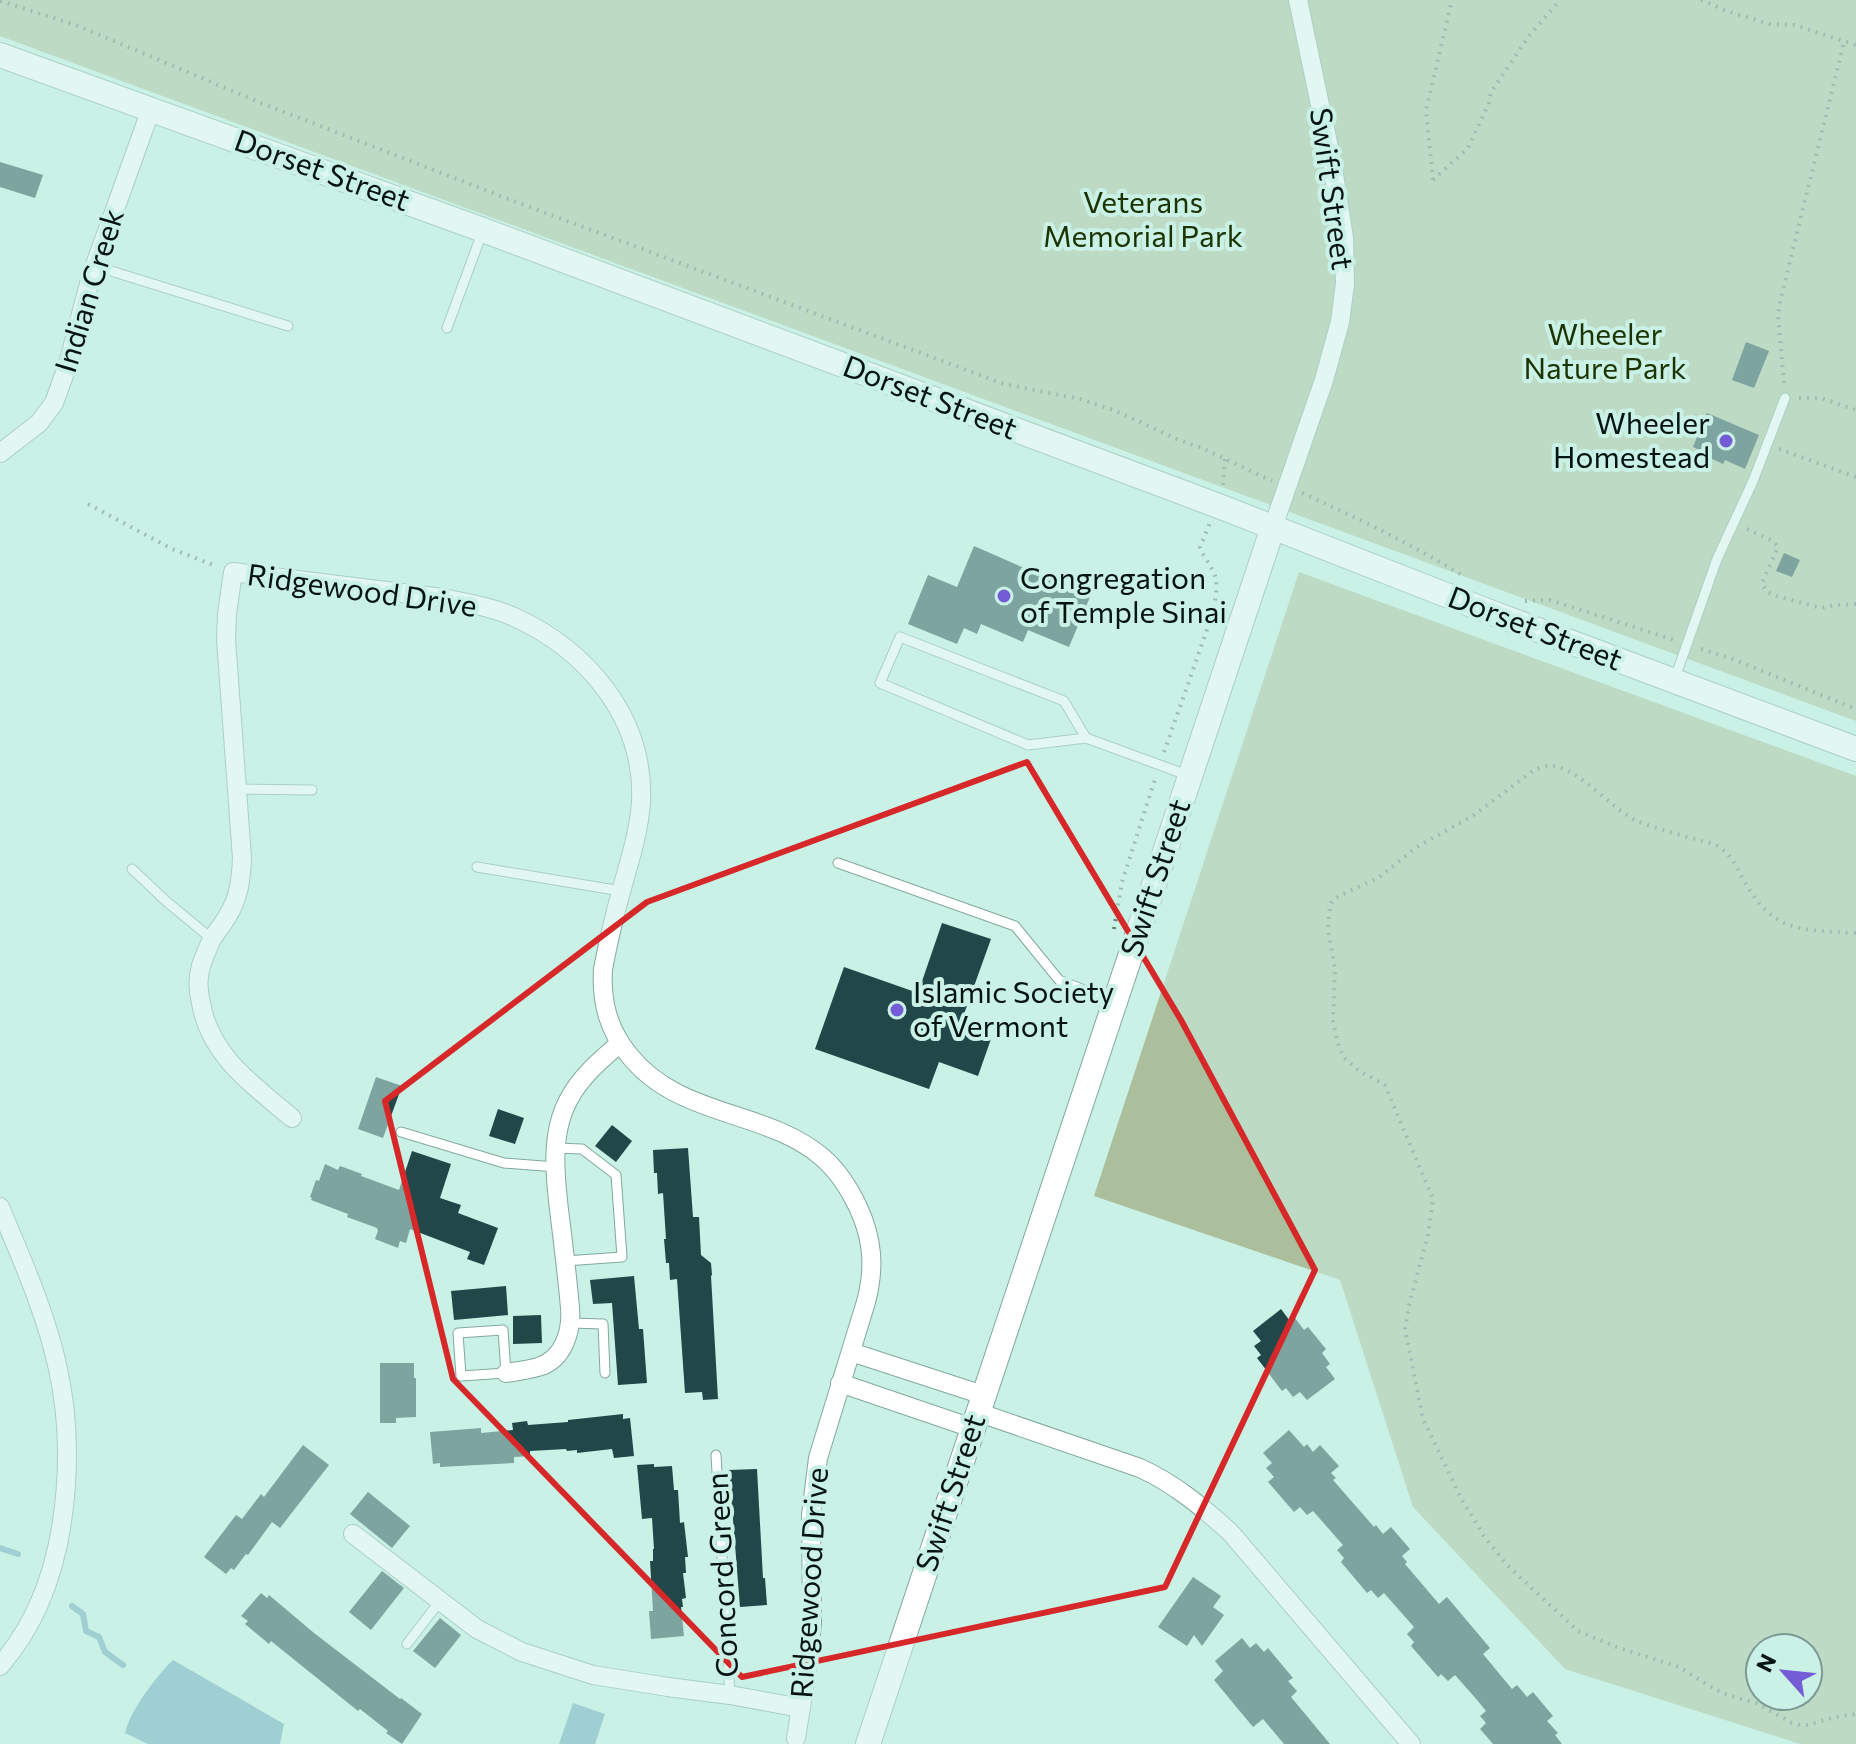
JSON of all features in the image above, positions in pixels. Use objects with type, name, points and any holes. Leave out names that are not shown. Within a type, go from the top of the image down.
[{"type":"street","name":"Swift Street","points":[[868,1744],[1340,322],[1345,284],[1344,238],[1332,162],[1298,0]]},
{"type":"street","name":"Dorset Street","points":[[0,55],[483,230],[1856,749]]},
{"type":"street","name":"Indian Creek","points":[[0,453],[39,423],[54,403],[95,266],[151,109]]},
{"type":"street","points":[[233,572],[226,639],[242,858],[240,888],[231,910],[212,939],[200,967],[198,983],[208,1030],[227,1060],[292,1118]]},
{"type":"street","name":"Ridgewood Drive","points":[[233,572],[470,603],[512,616],[547,635],[578,658],[618,707],[638,762],[641,800],[639,821],[603,969],[604,1008],[619,1044],[637,1065],[672,1092],[778,1132],[804,1144],[822,1157],[850,1191],[871,1246],[873,1263],[869,1293],[818,1458],[813,1486],[812,1623],[796,1738]]},
{"type":"street","points":[[506,1373],[540,1367],[552,1360],[562,1349],[571,1323],[556,1158],[562,1115],[579,1083],[619,1044]]},
{"type":"street","points":[[0,1207],[52,1346],[63,1398],[66,1458],[62,1517],[50,1575],[26,1631],[0,1666]]},
{"type":"street","points":[[851,1352],[977,1412],[1162,1478],[1230,1532],[1411,1744]]},
{"type":"street","points":[[840,1383],[977,1412]]},
{"type":"street","points":[[353,1534],[477,1629],[522,1652],[593,1675],[801,1708]]},
{"type":"lane","points":[[447,328],[483,230]]},
{"type":"lane","points":[[95,266],[288,326]]},
{"type":"lane","points":[[1674,681],[1712,570],[1768,445],[1785,398]]},
{"type":"lane","points":[[1086,738],[1064,701],[900,637],[880,683],[1028,745],[1086,738],[1190,776]]},
{"type":"lane","points":[[238,789],[312,790]]},
{"type":"lane","points":[[838,863],[1015,926],[1059,980],[1115,1002]]},
{"type":"lane","points":[[477,867],[621,891]]},
{"type":"lane","points":[[132,869],[212,939]]},
{"type":"lane","points":[[401,1132],[504,1163],[556,1158],[582,1149],[616,1175],[622,1257],[565,1261]]},
{"type":"lane","points":[[571,1323],[603,1324],[605,1373]]},
{"type":"lane","points":[[503,1330],[506,1373],[461,1376],[458,1333],[503,1330]]},
{"type":"lane","name":"Concord Green","points":[[716,1455],[730,1695]]},
{"type":"lane","points":[[407,1644],[440,1601]]},
{"type":"path","points":[[1452,0],[1426,110],[1433,180],[1468,148],[1491,92],[1529,36],[1560,0]]},
{"type":"path","points":[[1701,0],[1769,24],[1794,25],[1856,45]]},
{"type":"path","points":[[0,1],[76,25],[266,105],[511,200],[1004,384],[1080,399],[1116,411],[1353,516],[1473,581]]},
{"type":"path","points":[[1844,42],[1778,315],[1785,398],[1821,398],[1856,410]]},
{"type":"path","points":[[1768,445],[1856,477]]},
{"type":"path","points":[[1223,485],[1225,459]]},
{"type":"path","points":[[88,504],[172,549],[233,572]]},
{"type":"path","points":[[1734,524],[1776,544],[1762,583],[1766,591],[1821,608],[1856,604]]},
{"type":"path","points":[[1522,601],[1550,600],[1687,644],[1856,709]]},
{"type":"path","points":[[1856,933],[1810,930],[1772,917],[1756,901],[1724,849],[1638,821],[1624,814],[1576,776],[1556,766],[1534,770],[1474,815],[1417,847],[1378,878],[1334,899],[1328,917],[1335,969],[1332,1002],[1335,1034],[1344,1058],[1385,1085],[1433,1199],[1428,1235],[1405,1329],[1423,1419],[1472,1518],[1506,1564],[1578,1631],[1679,1667],[1727,1695],[1756,1703],[1782,1719],[1800,1725],[1856,1714]]},
{"type":"highlighted area","points":[[1027,762],[1181,1020],[1315,1270],[1165,1587],[742,1677],[453,1379],[385,1101],[647,902]]},
{"type":"green space","points":[[0,0],[1856,0],[1856,721],[0,36]]},
{"type":"green space","points":[[1299,572],[1856,776],[1856,1744],[1800,1744],[1565,1669],[1413,1507],[1340,1280],[1094,1196]]},
{"type":"water","points":[[173,1660],[284,1724],[280,1744],[148,1744],[125,1733],[144,1694]]},
{"type":"water","points":[[573,1703],[605,1714],[595,1744],[559,1744]]},
{"type":"building","points":[[0,162],[43,175],[35,198],[0,187]]},
{"type":"building","points":[[1746,342],[1769,351],[1754,388],[1732,380]]},
{"type":"building","name":"Wheeler Homestead","points":[[1707,413],[1759,435],[1745,469],[1725,460],[1723,464],[1693,447]]},
{"type":"building","name":"Congregation of Temple Sinai","points":[[974,546],[1090,597],[1069,647],[1028,630],[1023,642],[981,624],[977,634],[964,628],[957,644],[908,624],[928,575],[957,587]]},
{"type":"building","points":[[1784,553],[1800,560],[1792,577],[1776,571]]},
{"type":"building","name":"Islamic Society of Vermont","points":[[942,923],[991,939],[959,1028],[991,1039],[978,1076],[939,1062],[929,1089],[815,1049],[844,967],[918,993]]},
{"type":"building","points":[[376,1077],[402,1086],[383,1138],[358,1129]]},
{"type":"building","points":[[498,1109],[524,1118],[515,1144],[489,1136]]},
{"type":"building","points":[[612,1125],[632,1141],[616,1162],[595,1146]]},
{"type":"building","points":[[688,1148],[693,1217],[699,1217],[701,1255],[711,1263],[718,1399],[703,1400],[702,1392],[685,1393],[677,1279],[670,1280],[669,1263],[666,1263],[663,1193],[658,1194],[657,1173],[654,1173],[653,1150]]},
{"type":"building","points":[[412,1151],[451,1164],[440,1198],[461,1205],[458,1213],[498,1228],[484,1265],[467,1259],[470,1252],[410,1229],[406,1243],[400,1241],[398,1248],[375,1239],[377,1228],[311,1200],[316,1180],[319,1181],[325,1164],[338,1170],[340,1166],[399,1190]]},
{"type":"building","points":[[634,1276],[639,1329],[643,1329],[647,1383],[618,1385],[612,1303],[593,1304],[590,1280]]},
{"type":"building","points":[[506,1286],[508,1315],[454,1320],[451,1291]]},
{"type":"building","points":[[1281,1309],[1290,1321],[1295,1318],[1304,1330],[1308,1327],[1326,1349],[1322,1353],[1330,1364],[1326,1367],[1335,1379],[1307,1400],[1300,1392],[1293,1397],[1286,1388],[1282,1391],[1257,1358],[1261,1355],[1254,1346],[1261,1341],[1253,1331]]},
{"type":"building","points":[[541,1315],[542,1343],[513,1344],[513,1316]]},
{"type":"building","points":[[380,1363],[414,1363],[416,1417],[396,1418],[396,1423],[380,1423]]},
{"type":"building","points":[[623,1414],[623,1419],[630,1418],[634,1456],[614,1458],[612,1449],[577,1453],[577,1450],[566,1449],[530,1451],[530,1456],[514,1457],[514,1463],[440,1467],[440,1463],[433,1464],[430,1432],[481,1428],[481,1433],[513,1430],[512,1423],[568,1422]]},
{"type":"building","points":[[1289,1430],[1313,1452],[1320,1445],[1339,1466],[1331,1473],[1336,1478],[1333,1480],[1374,1527],[1376,1525],[1383,1534],[1391,1527],[1410,1549],[1402,1556],[1407,1562],[1405,1564],[1439,1604],[1447,1597],[1490,1648],[1483,1654],[1512,1689],[1517,1685],[1527,1697],[1533,1692],[1553,1716],[1547,1721],[1558,1733],[1555,1735],[1562,1744],[1493,1744],[1480,1729],[1486,1723],[1480,1716],[1486,1711],[1478,1701],[1455,1675],[1448,1681],[1441,1674],[1438,1677],[1411,1646],[1414,1642],[1407,1634],[1414,1627],[1384,1593],[1378,1598],[1371,1590],[1367,1593],[1341,1562],[1344,1558],[1337,1550],[1343,1545],[1313,1511],[1307,1515],[1300,1507],[1294,1512],[1268,1482],[1274,1477],[1266,1468],[1272,1463],[1263,1453]]},
{"type":"building","points":[[303,1445],[329,1465],[280,1528],[272,1522],[248,1555],[226,1574],[204,1557],[236,1515],[242,1519],[261,1494],[264,1497]]},
{"type":"building","points":[[654,1464],[654,1467],[672,1466],[688,1557],[685,1557],[686,1573],[683,1573],[686,1598],[682,1599],[681,1607],[684,1636],[651,1639],[652,1518],[642,1519],[637,1465]]},
{"type":"building","points":[[757,1469],[767,1605],[740,1607],[729,1470]]},
{"type":"building","points":[[368,1492],[410,1526],[392,1548],[350,1514]]},
{"type":"building","points":[[382,1571],[404,1588],[371,1630],[349,1612]]},
{"type":"building","points":[[1193,1577],[1221,1596],[1213,1607],[1224,1615],[1202,1646],[1194,1635],[1187,1646],[1158,1627]]},
{"type":"building","points":[[261,1593],[267,1598],[269,1595],[422,1714],[402,1744],[245,1624],[248,1621],[241,1616]]},
{"type":"building","points":[[440,1618],[461,1635],[435,1668],[413,1651]]},
{"type":"building","points":[[1242,1638],[1250,1648],[1256,1643],[1264,1652],[1268,1648],[1293,1678],[1288,1681],[1297,1691],[1291,1697],[1330,1744],[1284,1744],[1263,1719],[1253,1727],[1214,1680],[1223,1671],[1215,1661]]},
{"type":"waterway","points":[[0,1548],[18,1554]]},
{"type":"waterway","points":[[72,1606],[83,1614],[86,1631],[99,1637],[105,1652],[123,1665]]},
{"type":"place","name":"Wheeler Homestead","points":[[1726,441]]},
{"type":"place","name":"Congregation of Temple Sinai","points":[[1004,596]]},
{"type":"place","name":"Islamic Society of Vermont","points":[[897,1010]]},
{"type":"park label","name":"Veterans Memorial Park","points":[[1143,220]]},
{"type":"park label","name":"Wheeler Nature Park","points":[[1605,352]]}]
